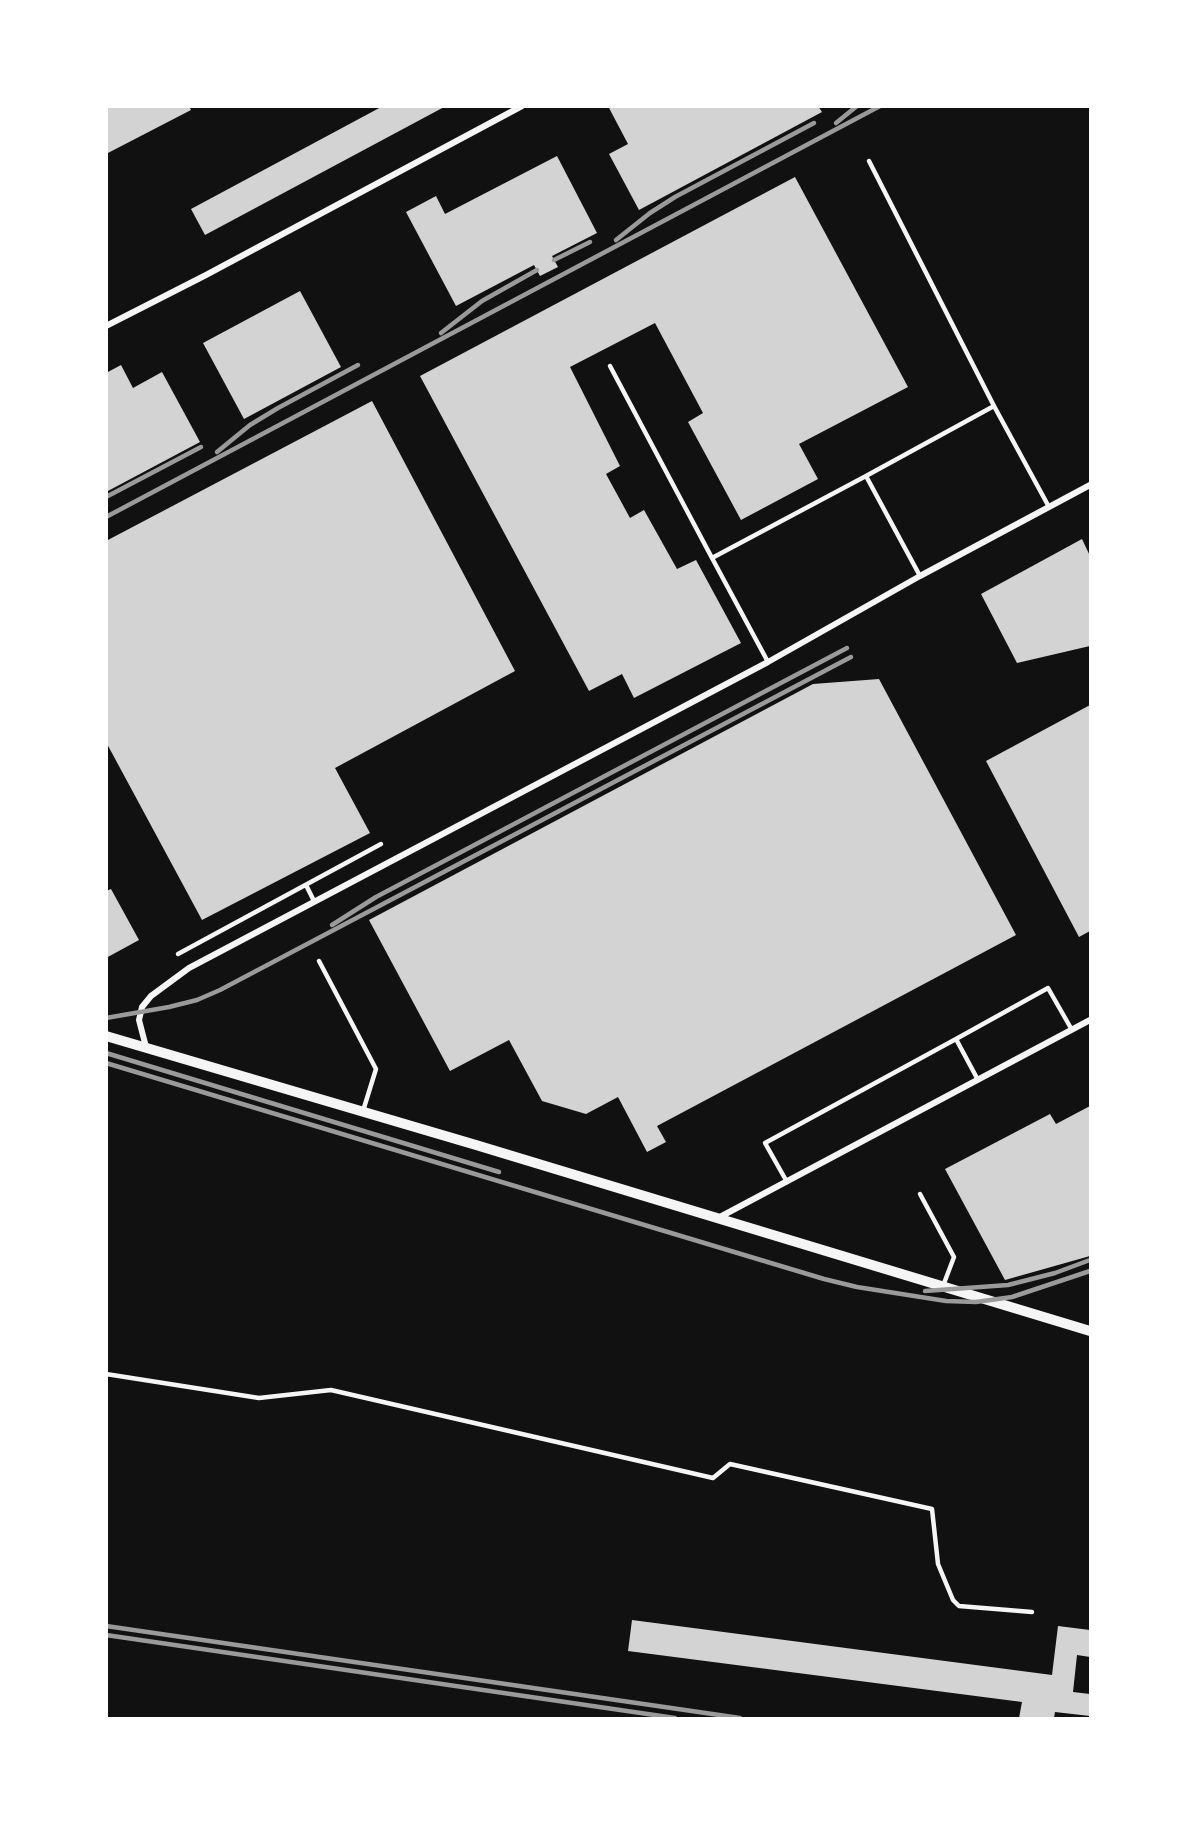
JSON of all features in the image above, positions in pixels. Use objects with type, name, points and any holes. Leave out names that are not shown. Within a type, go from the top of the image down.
[{"type":"street","points":[[106,326],[522,106]]},
{"type":"street","points":[[147,1048],[139,1020],[142,1007],[151,996],[189,968],[768,662],[920,576],[1090,485]]},
{"type":"street","points":[[718,1218],[1090,1020]]},
{"type":"street","points":[[106,1036],[1090,1331]]},
{"type":"lane","points":[[869,161],[994,406],[1049,507]]},
{"type":"lane","points":[[610,366],[768,662]]},
{"type":"lane","points":[[712,558],[994,406]]},
{"type":"lane","points":[[866,476],[920,576]]},
{"type":"lane","points":[[178,954],[381,844]]},
{"type":"lane","points":[[306,885],[314,901]]},
{"type":"lane","points":[[320,961],[376,1069],[363,1112]]},
{"type":"lane","points":[[787,1182],[765,1143],[1048,988],[1072,1030]]},
{"type":"lane","points":[[956,1039],[978,1080]]},
{"type":"lane","points":[[920,1194],[954,1257],[943,1286]]},
{"type":"lane","points":[[106,1374],[259,1398],[331,1390],[713,1478],[730,1464],[932,1509],[938,1564],[953,1599],[959,1606],[1032,1612]]},
{"type":"building","points":[[106,106],[189,106],[191,110],[106,154]]},
{"type":"building","points":[[383,106],[446,106],[205,235],[191,209]]},
{"type":"building","points":[[608,106],[818,106],[822,112],[639,210],[609,154],[628,144]]},
{"type":"building","points":[[557,156],[597,233],[552,256],[558,267],[540,276],[534,265],[456,306],[406,212],[436,196],[445,214]]},
{"type":"building","points":[[795,177],[908,387],[799,444],[818,479],[741,520],[688,422],[703,413],[655,323],[570,367],[620,466],[606,474],[630,518],[644,510],[677,569],[696,560],[741,643],[634,698],[622,674],[589,691],[420,376]]},
{"type":"building","points":[[300,291],[341,367],[244,419],[203,343]]},
{"type":"building","points":[[121,365],[133,388],[162,372],[200,442],[106,492],[106,373]]},
{"type":"building","points":[[372,401],[515,671],[335,768],[370,833],[202,920],[106,742],[106,541]]},
{"type":"building","points":[[1082,539],[1090,556],[1090,646],[1017,663],[981,594]]},
{"type":"building","points":[[879,679],[1016,935],[657,1126],[666,1142],[647,1152],[618,1097],[586,1114],[542,1101],[509,1040],[450,1071],[369,920],[813,684]]},
{"type":"building","points":[[1090,705],[1090,931],[1079,937],[986,761]]},
{"type":"building","points":[[111,889],[139,940],[106,958],[106,891]]},
{"type":"building","points":[[1090,1106],[1090,1256],[1005,1280],[945,1169],[1050,1114],[1056,1124]]},
{"type":"building","points":[[632,1620],[1052,1675],[1058,1626],[1090,1630],[1090,1657],[1077,1655],[1073,1692],[1090,1694],[1090,1716],[1055,1712],[1054,1718],[1019,1718],[1022,1702],[628,1651]]},
{"type":"railway","points":[[836,123],[857,106]]},
{"type":"railway","points":[[106,517],[880,106]]},
{"type":"railway","points":[[616,240],[675,197],[814,123]]},
{"type":"railway","points":[[554,260],[590,242]]},
{"type":"railway","points":[[441,333],[482,301],[537,270]]},
{"type":"railway","points":[[217,452],[250,425],[358,365]]},
{"type":"railway","points":[[106,497],[201,447]]},
{"type":"railway","points":[[332,925],[376,897],[847,648]]},
{"type":"railway","points":[[106,1018],[169,1007],[197,1000],[220,990],[851,657]]},
{"type":"railway","points":[[106,1053],[499,1172]]},
{"type":"railway","points":[[106,1063],[857,1287],[946,1301],[976,1302],[1012,1297],[1090,1271]]},
{"type":"railway","points":[[925,1291],[1008,1285],[1055,1273],[1090,1260]]},
{"type":"railway","points":[[106,1626],[740,1718]]},
{"type":"railway","points":[[106,1635],[675,1718]]}]
